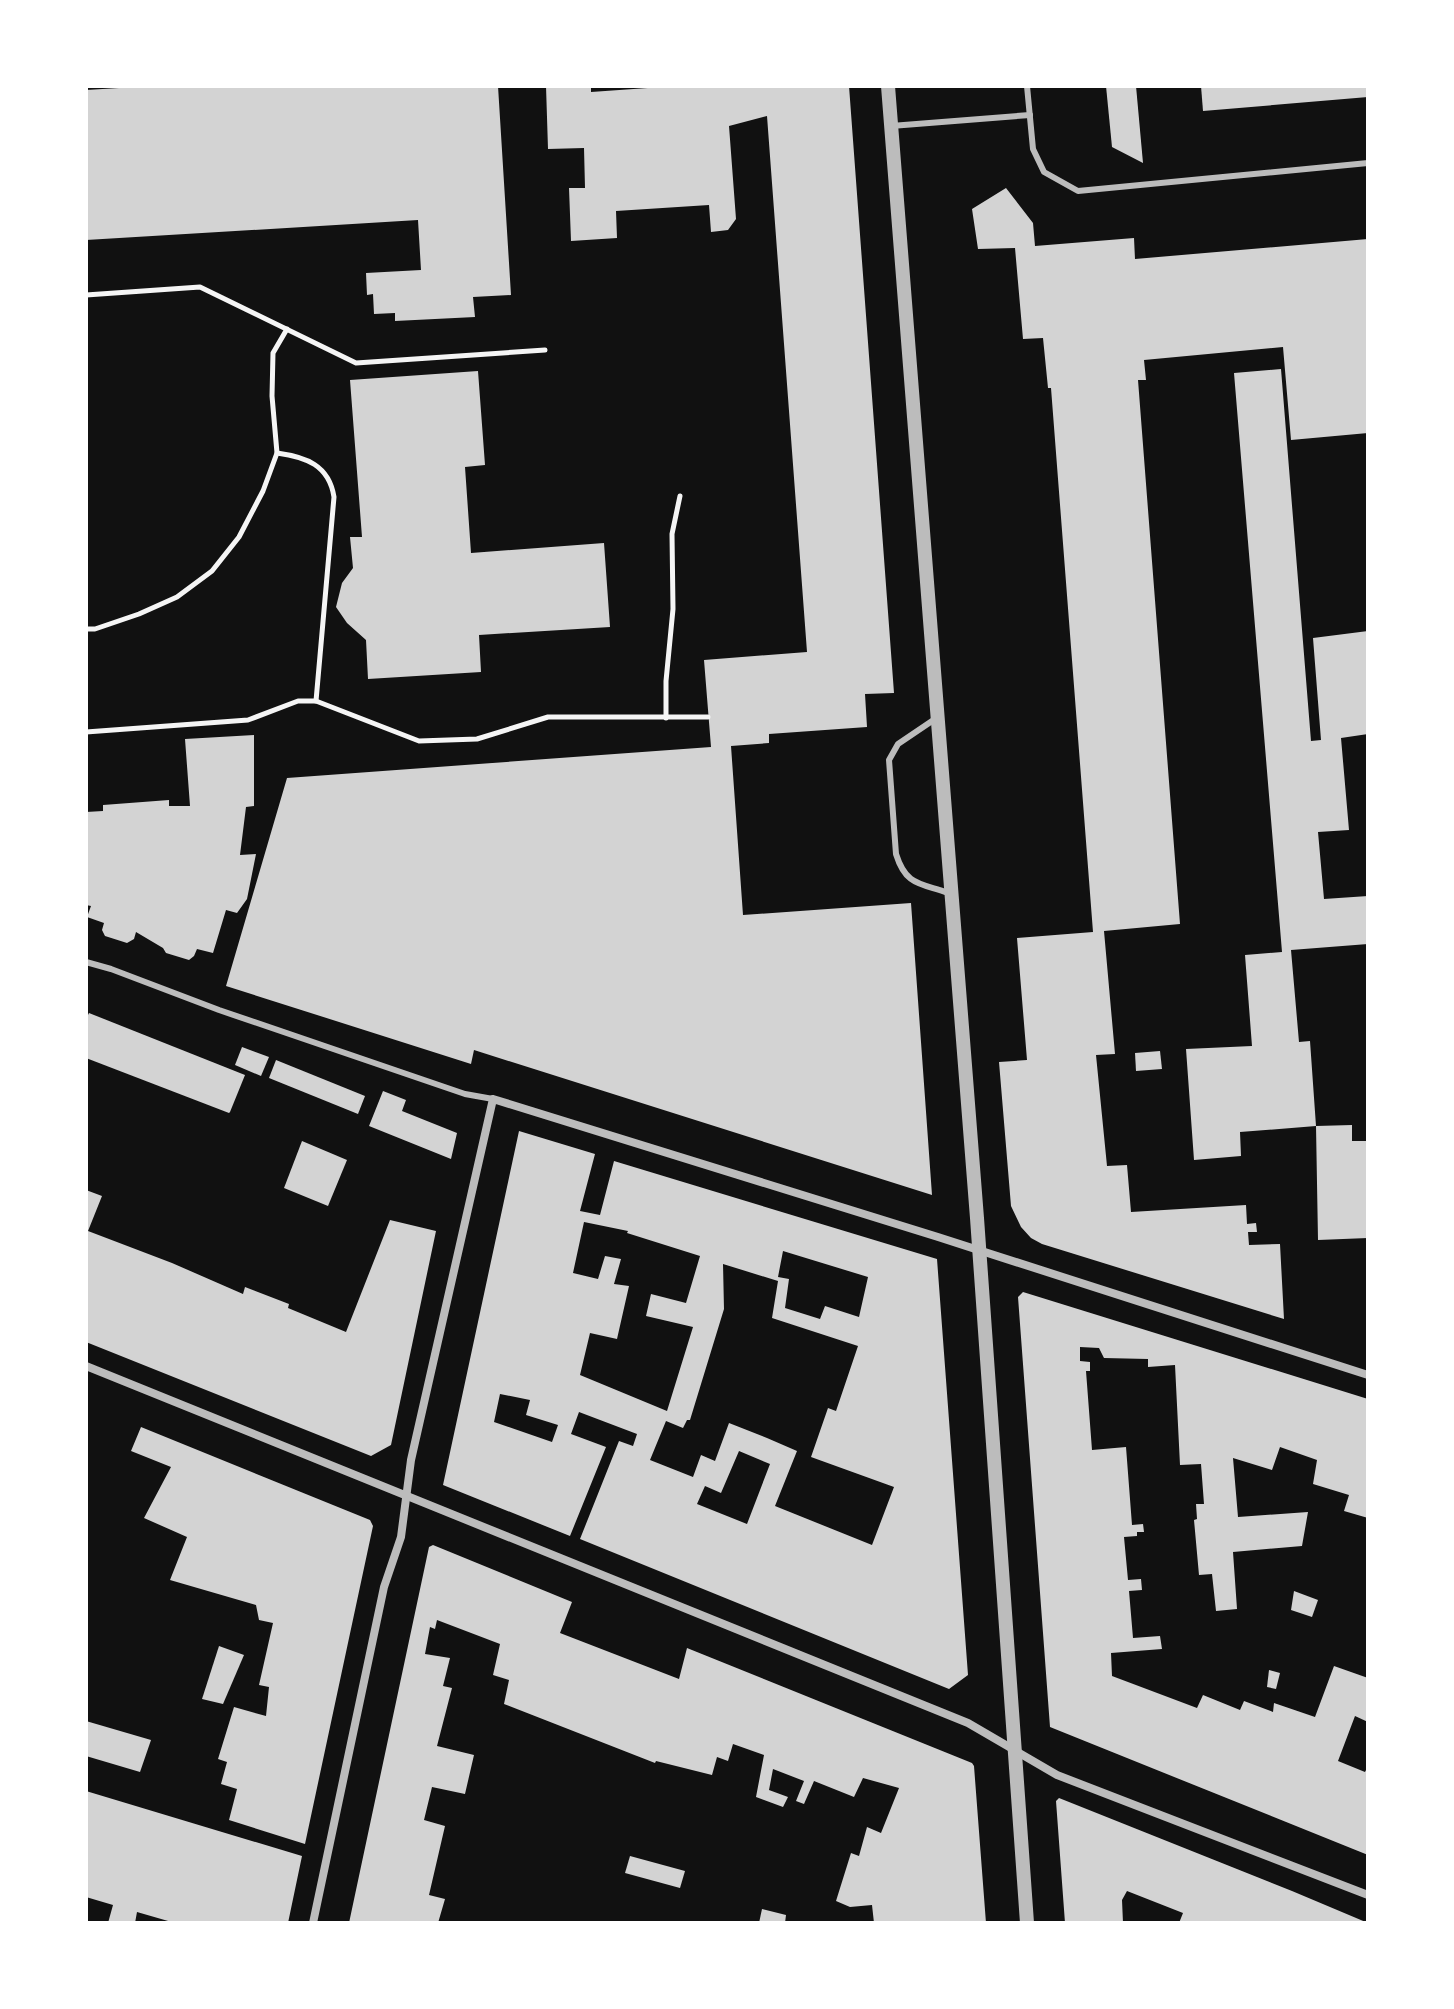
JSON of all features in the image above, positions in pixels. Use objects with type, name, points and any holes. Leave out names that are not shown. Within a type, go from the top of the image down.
[{"type":"street","points":[[888,86],[952,894],[1027,1923]]},
{"type":"street","points":[[313,1923],[384,1587],[401,1537],[415,1445],[493,1099],[1368,1375]]},
{"type":"street","points":[[86,1366],[968,1723],[1057,1775],[1368,1895]]},
{"type":"lane","points":[[1027,86],[1033,149],[1044,172],[1078,191],[1368,163]]},
{"type":"lane","points":[[891,126],[1030,115]]},
{"type":"lane","points":[[938,717],[893,750],[889,760],[896,854],[901,869],[909,879],[952,894]]},
{"type":"lane","points":[[86,962],[465,1094],[493,1099]]},
{"type":"path","points":[[86,295],[200,287],[356,363],[545,350]]},
{"type":"path","points":[[86,629],[95,629],[139,614],[177,597],[212,571],[239,537],[263,491],[277,453],[272,396],[273,353],[287,329]]},
{"type":"path","points":[[277,453],[297,456],[322,468],[334,497],[316,701]]},
{"type":"path","points":[[666,718],[673,609],[672,534],[680,496]]},
{"type":"path","points":[[86,732],[248,720],[298,701],[316,701],[419,741],[477,739],[548,717],[708,717]]},
{"type":"building","points":[[152,86],[498,86],[511,295],[473,297],[475,317],[395,321],[395,313],[374,314],[373,294],[367,295],[366,273],[421,270],[418,220],[86,240],[86,90]]},
{"type":"building","points":[[546,86],[591,86],[591,92],[676,86],[849,86],[894,693],[865,694],[867,727],[769,734],[769,743],[731,746],[743,915],[911,903],[932,1195],[474,1050],[471,1064],[226,986],[287,778],[711,747],[704,660],[807,652],[767,116],[729,126],[736,219],[728,230],[711,232],[709,205],[616,211],[617,238],[571,241],[569,188],[585,188],[584,148],[548,149]]},
{"type":"building","points":[[1106,86],[1136,86],[1143,163],[1112,147]]},
{"type":"building","points":[[1201,86],[1368,86],[1368,97],[1203,111]]},
{"type":"building","points":[[1006,188],[1033,223],[1035,246],[1134,238],[1135,259],[1368,239],[1368,433],[1291,440],[1283,347],[1144,360],[1146,380],[1138,380],[1180,924],[1104,931],[1115,1054],[1096,1055],[1107,1166],[1127,1165],[1131,1212],[1246,1205],[1247,1224],[1256,1223],[1257,1232],[1248,1232],[1249,1245],[1280,1244],[1284,1319],[1042,1244],[1021,1227],[1011,1206],[999,1062],[1027,1060],[1017,938],[1093,932],[1051,388],[1048,388],[1043,338],[1023,339],[1015,248],[978,249],[972,209]]},
{"type":"building","points":[[1281,369],[1311,741],[1321,740],[1313,638],[1368,631],[1368,734],[1341,738],[1349,830],[1318,832],[1324,899],[1368,896],[1368,944],[1291,950],[1299,1042],[1310,1041],[1316,1126],[1240,1132],[1241,1156],[1194,1160],[1186,1049],[1252,1046],[1245,955],[1282,952],[1234,373]]},
{"type":"building","points":[[478,371],[485,465],[465,467],[471,553],[604,543],[610,627],[479,635],[481,672],[368,679],[366,640],[347,623],[336,607],[342,583],[353,568],[350,537],[362,537],[350,380]]},
{"type":"building","points":[[254,735],[254,806],[246,807],[240,855],[256,854],[247,899],[237,913],[226,910],[213,953],[197,949],[189,960],[166,953],[136,932],[134,939],[127,943],[105,936],[102,930],[104,923],[87,917],[91,906],[86,905],[86,812],[103,811],[103,805],[169,800],[169,806],[190,806],[185,739]]},
{"type":"building","points":[[89,1013],[245,1075],[230,1112],[86,1058],[86,1019]]},
{"type":"building","points":[[242,1047],[269,1057],[261,1076],[235,1065]]},
{"type":"building","points":[[1160,1051],[1162,1069],[1136,1071],[1135,1053]]},
{"type":"building","points":[[276,1060],[365,1096],[358,1114],[269,1078]]},
{"type":"building","points":[[383,1091],[406,1100],[402,1111],[457,1133],[451,1159],[369,1126]]},
{"type":"building","points":[[1352,1125],[1352,1141],[1368,1141],[1368,1238],[1318,1240],[1316,1126]]},
{"type":"building","points":[[519,1131],[595,1154],[580,1211],[600,1215],[614,1161],[937,1259],[968,1675],[949,1689],[580,1539],[619,1441],[633,1446],[637,1434],[579,1412],[571,1434],[606,1447],[570,1536],[443,1485]],"holes":[[[584,1222],[628,1231],[700,1256],[686,1303],[651,1294],[646,1316],[693,1327],[667,1411],[580,1375],[590,1333],[617,1339],[629,1286],[614,1284],[621,1259],[605,1256],[598,1279],[573,1273]],[[783,1251],[868,1277],[859,1317],[825,1306],[820,1319],[785,1308],[789,1279],[778,1277]],[[723,1264],[778,1281],[772,1318],[858,1346],[836,1411],[828,1408],[811,1457],[894,1487],[872,1545],[775,1506],[797,1451],[729,1423],[715,1461],[701,1455],[693,1477],[650,1460],[666,1421],[683,1428],[690,1420],[724,1309]],[[500,1394],[530,1400],[526,1415],[558,1425],[552,1442],[494,1422]],[[739,1451],[770,1464],[747,1524],[697,1504],[705,1486],[721,1493]]]},
{"type":"building","points":[[302,1141],[347,1160],[328,1206],[284,1188]]},
{"type":"building","points":[[86,1190],[102,1196],[88,1231],[243,1294],[245,1287],[289,1304],[288,1308],[346,1332],[390,1220],[436,1231],[391,1445],[371,1456],[86,1342]]},
{"type":"building","points":[[1023,1292],[1368,1399],[1368,1518],[1344,1511],[1349,1495],[1313,1484],[1317,1460],[1280,1447],[1272,1470],[1233,1458],[1238,1517],[1308,1512],[1302,1546],[1233,1552],[1237,1609],[1216,1611],[1212,1574],[1199,1575],[1194,1520],[1197,1519],[1196,1504],[1204,1504],[1201,1464],[1180,1465],[1175,1365],[1148,1367],[1148,1359],[1104,1358],[1099,1348],[1080,1347],[1080,1361],[1090,1362],[1090,1371],[1086,1371],[1092,1450],[1126,1447],[1132,1525],[1143,1524],[1144,1532],[1124,1537],[1128,1580],[1141,1579],[1142,1590],[1129,1591],[1133,1638],[1160,1636],[1162,1649],[1111,1653],[1112,1676],[1197,1708],[1203,1695],[1240,1710],[1244,1701],[1273,1712],[1274,1703],[1315,1717],[1334,1666],[1368,1678],[1368,1722],[1355,1716],[1338,1761],[1365,1772],[1368,1766],[1368,1855],[1050,1727],[1018,1297]]},
{"type":"building","points":[[141,1427],[370,1520],[373,1526],[305,1844],[229,1820],[237,1789],[221,1784],[227,1762],[218,1759],[234,1707],[266,1716],[269,1687],[259,1685],[273,1623],[259,1620],[256,1605],[170,1580],[187,1537],[144,1518],[171,1467],[131,1451]]},
{"type":"building","points":[[433,1545],[572,1602],[560,1633],[679,1679],[687,1648],[972,1763],[986,1923],[874,1923],[872,1905],[850,1907],[836,1901],[851,1853],[859,1856],[867,1827],[881,1833],[899,1788],[863,1778],[854,1797],[814,1781],[804,1804],[796,1801],[804,1781],[773,1769],[769,1790],[788,1797],[783,1807],[756,1797],[764,1755],[733,1744],[728,1761],[717,1757],[712,1775],[655,1763],[504,1704],[509,1680],[493,1675],[500,1644],[437,1620],[435,1629],[430,1627],[425,1654],[450,1658],[443,1686],[452,1688],[437,1746],[474,1755],[465,1794],[432,1787],[424,1820],[445,1826],[429,1895],[445,1899],[438,1923],[349,1923],[429,1547]]},
{"type":"building","points":[[1294,1591],[1318,1600],[1312,1617],[1291,1610]]},
{"type":"building","points":[[219,1646],[244,1655],[223,1704],[202,1699]]},
{"type":"building","points":[[1269,1670],[1280,1673],[1276,1689],[1267,1687]]},
{"type":"building","points":[[86,1721],[151,1740],[140,1772],[86,1756]]},
{"type":"building","points":[[86,1791],[302,1856],[288,1923],[175,1923],[137,1912],[135,1923],[108,1923],[113,1905],[86,1897]]},
{"type":"building","points":[[1059,1798],[1368,1923],[1179,1923],[1183,1913],[1127,1891],[1122,1900],[1123,1923],[1065,1923],[1056,1801]]},
{"type":"building","points":[[630,1856],[685,1871],[680,1888],[625,1873]]},
{"type":"building","points":[[762,1909],[786,1915],[785,1923],[759,1923]]}]
